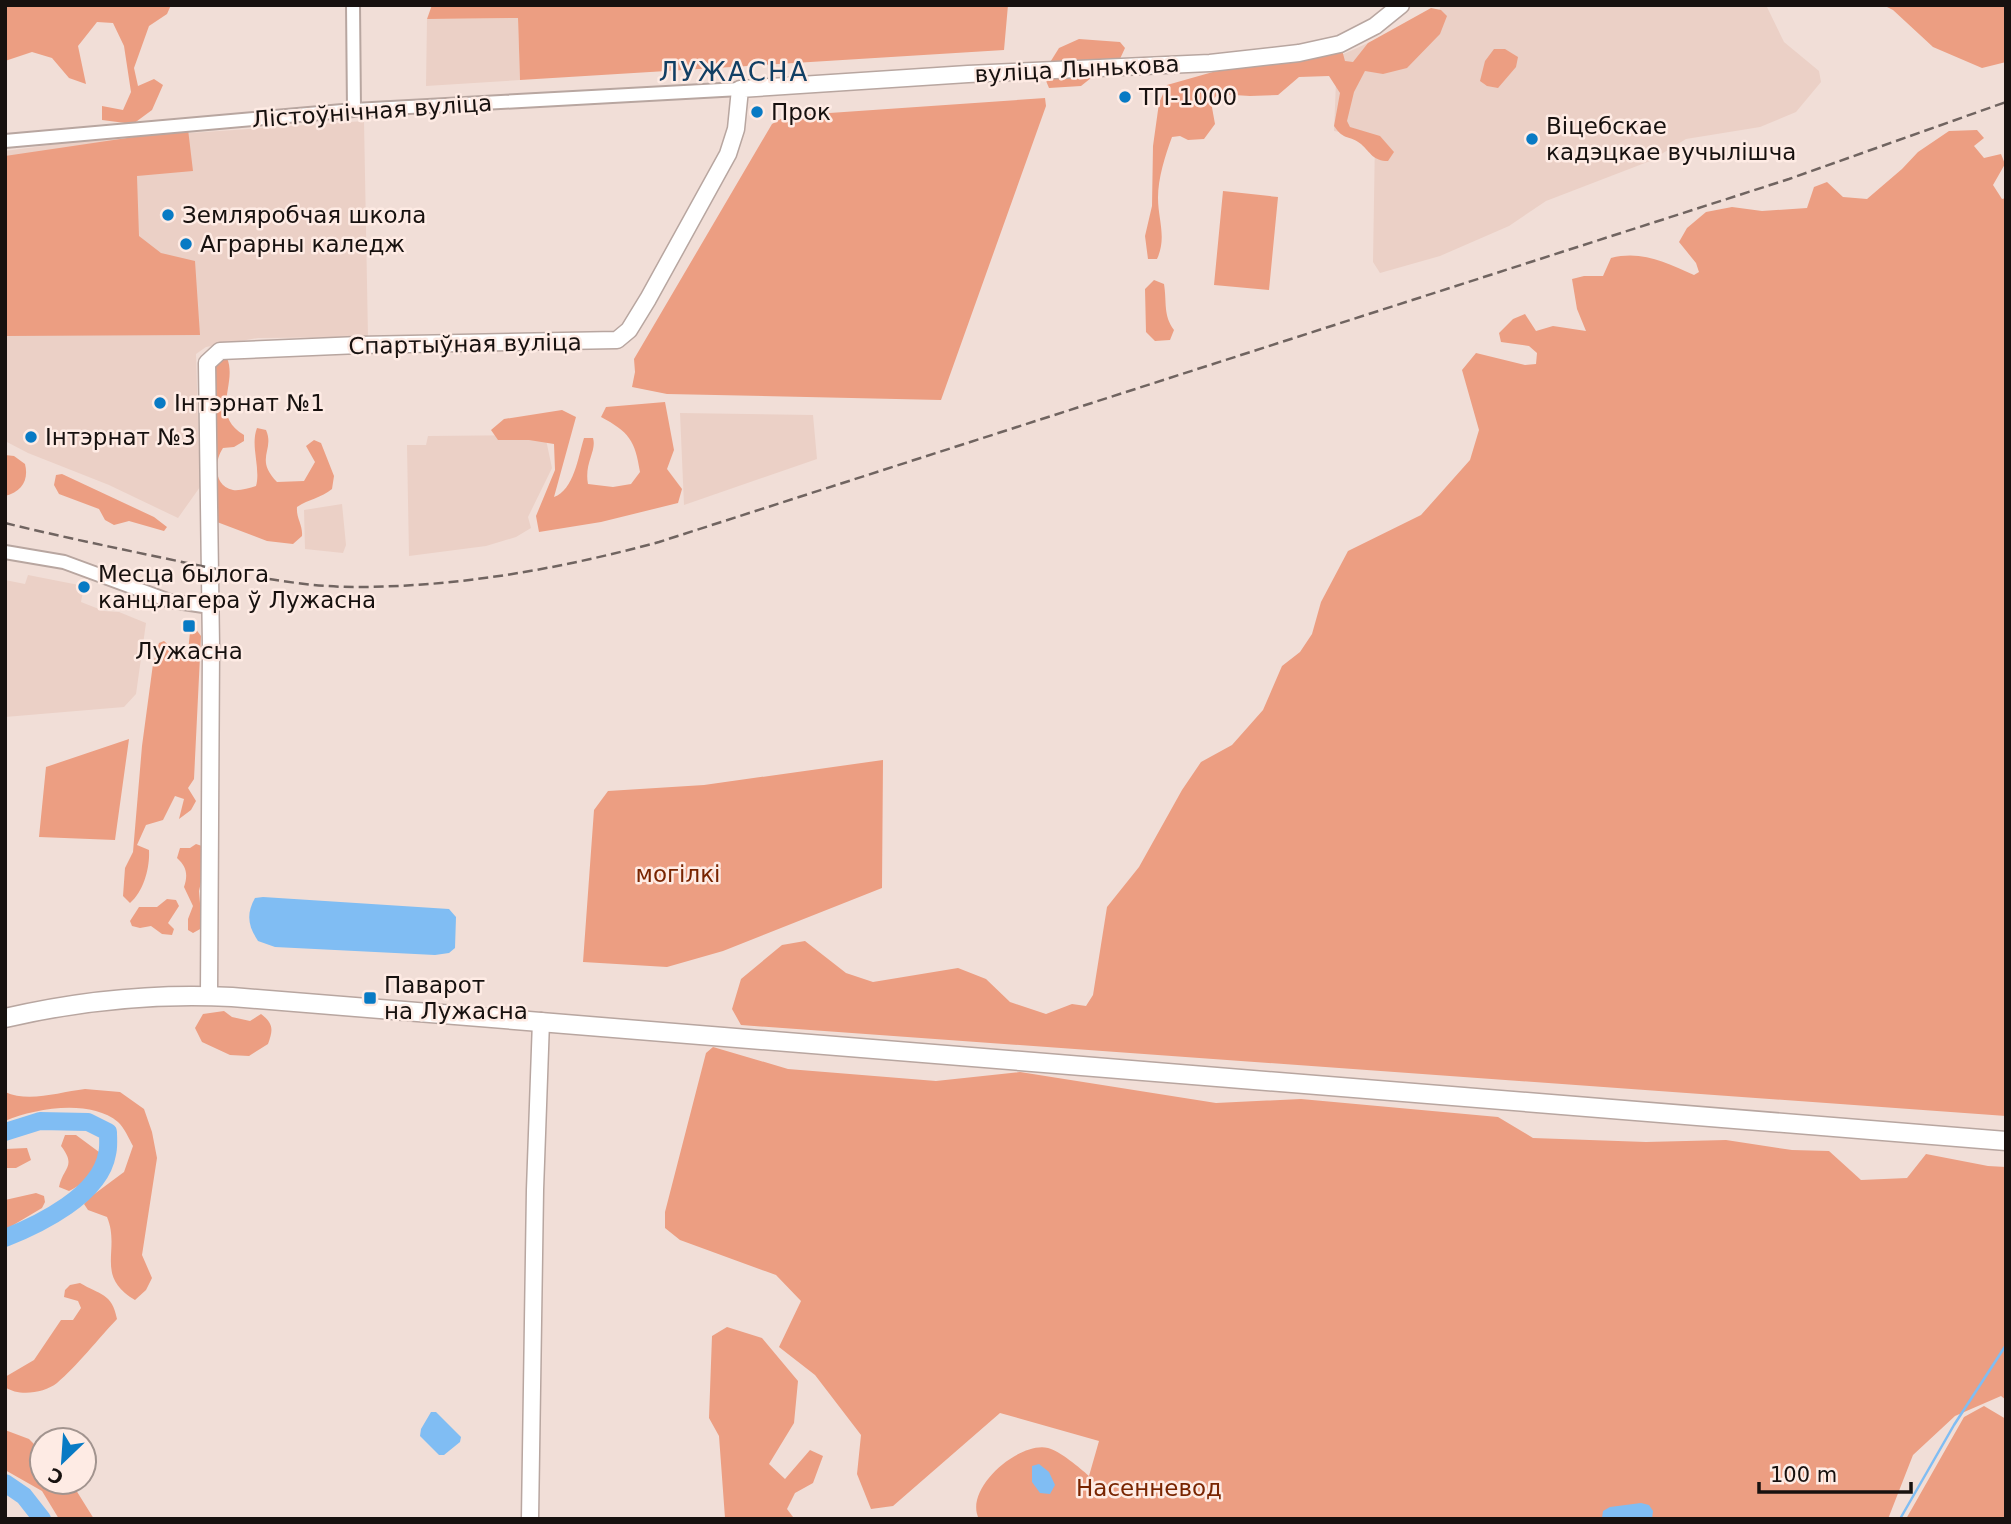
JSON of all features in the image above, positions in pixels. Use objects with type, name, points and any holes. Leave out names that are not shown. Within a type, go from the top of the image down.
[{"type":"main road","points":[[5,1018],[128,999],[209,995],[2006,1141]]},
{"type":"street","points":[[353,5],[354,110]]},
{"type":"street","name":"вуліца Лынькова","points":[[740,89],[1004,72],[1210,63],[1299,54],[1340,44],[1375,26],[1401,5]]},
{"type":"street","name":"Лістоўнічная вуліца","points":[[5,141],[354,110],[740,89]]},
{"type":"street","name":"Спартыўная вуліца","points":[[210,607],[207,363],[220,351],[359,345],[617,340],[629,330],[648,299],[728,154],[736,129],[740,89]]},
{"type":"street","points":[[5,552],[64,562],[170,601],[210,607],[209,995]]},
{"type":"street","points":[[530,1519],[535,1190],[541,1021]]},
{"type":"shaded area","name":"Віцебскае кадэцкае вучылішча","points":[[1441,5],[1766,5],[1784,42],[1819,71],[1821,82],[1796,112],[1760,127],[1686,139],[1650,161],[1546,201],[1509,226],[1440,256],[1380,273],[1373,262],[1375,138],[1334,131],[1337,57],[1439,11]]},
{"type":"shaded area","points":[[518,18],[520,80],[426,86],[427,19]]},
{"type":"shaded area","name":"Аграрны каледж","points":[[364,121],[368,337],[258,338],[206,347],[196,354],[200,487],[178,518],[5,441],[5,151],[88,140]]},
{"type":"shaded area","points":[[680,413],[813,415],[817,459],[684,505]]},
{"type":"shaded area","points":[[545,435],[552,468],[528,517],[531,528],[516,537],[486,546],[409,556],[407,445],[426,445],[428,436]]},
{"type":"shaded area","points":[[342,504],[346,545],[343,553],[305,549],[304,510]]},
{"type":"shaded area","points":[[28,575],[84,586],[81,602],[104,611],[119,612],[146,623],[136,694],[124,707],[5,717],[5,580],[25,584]]},
{"type":"green space","points":[[5,5],[171,5],[167,14],[149,26],[134,68],[138,86],[154,79],[163,85],[152,110],[133,124],[102,120],[102,106],[123,110],[131,92],[124,46],[113,23],[97,22],[78,46],[86,84],[69,78],[52,58],[32,52],[5,61]]},
{"type":"green space","points":[[432,5],[1008,5],[1004,50],[520,80],[518,18],[427,19]]},
{"type":"green space","points":[[1883,5],[2006,5],[2006,62],[1982,68],[1933,47],[1893,10]]},
{"type":"green space","points":[[1431,8],[1441,10],[1447,16],[1440,34],[1407,68],[1383,74],[1365,71],[1354,92],[1347,121],[1350,127],[1380,136],[1394,152],[1388,161],[1376,158],[1357,141],[1341,134],[1334,126],[1340,93],[1329,76],[1299,77],[1278,95],[1218,94],[1211,102],[1215,124],[1204,139],[1172,137],[1158,190],[1162,236],[1160,251],[1157,259],[1148,259],[1145,236],[1152,206],[1153,146],[1159,103],[1167,85],[1234,66],[1342,50],[1345,61],[1353,62],[1368,43]]},
{"type":"green space","points":[[1079,39],[1120,42],[1125,48],[1119,61],[1049,64],[1059,48]]},
{"type":"green space","points":[[1494,49],[1505,49],[1518,57],[1516,67],[1498,88],[1487,86],[1480,81],[1485,61]]},
{"type":"green space","points":[[1088,71],[1091,78],[1081,86],[1049,88],[1044,76]]},
{"type":"green space","points":[[1045,98],[1046,106],[941,400],[667,394],[632,387],[634,359],[772,124],[786,116]]},
{"type":"green space","points":[[188,129],[193,171],[137,176],[139,236],[161,253],[195,261],[200,335],[5,336],[5,156]]},
{"type":"green space","points":[[1977,130],[1984,138],[1974,146],[1984,158],[2001,154],[2005,164],[1993,185],[2002,199],[2006,198],[2006,1116],[741,1025],[732,1009],[741,979],[782,945],[805,941],[846,973],[873,982],[958,968],[986,979],[1010,1002],[1046,1014],[1072,1004],[1086,1006],[1093,995],[1107,907],[1139,867],[1182,790],[1201,762],[1232,745],[1263,710],[1282,666],[1300,652],[1312,634],[1321,602],[1348,551],[1421,515],[1470,460],[1479,430],[1462,370],[1476,353],[1525,365],[1536,364],[1537,353],[1529,346],[1501,342],[1499,333],[1513,319],[1525,314],[1536,331],[1553,326],[1586,331],[1577,309],[1572,279],[1603,276],[1611,258],[1644,257],[1694,275],[1699,272],[1696,263],[1679,242],[1687,228],[1706,212],[1732,207],[1762,211],[1807,208],[1814,187],[1827,182],[1843,197],[1867,199],[1918,152],[1949,131]]},
{"type":"green space","points":[[1223,191],[1278,197],[1269,290],[1214,285]]},
{"type":"green space","points":[[1154,280],[1164,284],[1167,314],[1174,330],[1170,340],[1155,341],[1146,332],[1145,289]]},
{"type":"green space","points":[[227,358],[228,418],[244,435],[244,441],[234,447],[223,448],[220,453],[217,472],[222,484],[233,490],[256,486],[257,428],[266,430],[267,467],[277,482],[304,481],[315,462],[306,446],[314,440],[321,443],[334,476],[332,489],[297,507],[302,536],[293,544],[267,541],[217,522],[211,367],[215,359]]},
{"type":"green space","points":[[665,402],[674,450],[667,469],[682,489],[678,503],[601,522],[539,532],[536,516],[555,470],[554,444],[529,440],[498,440],[491,430],[504,419],[562,410],[576,417],[554,497],[566,488],[571,480],[584,438],[593,438],[594,443],[588,484],[613,487],[631,484],[640,472],[633,444],[618,427],[601,417],[606,407]]},
{"type":"green space","points":[[5,455],[14,456],[25,464],[26,475],[23,485],[16,492],[5,496]]},
{"type":"green space","points":[[62,474],[154,517],[167,527],[164,531],[129,521],[114,525],[105,520],[99,509],[59,494],[54,485],[56,475]]},
{"type":"green space","points":[[195,628],[201,636],[194,779],[188,788],[196,801],[191,810],[179,819],[184,799],[175,796],[163,820],[146,825],[137,845],[149,850],[147,871],[139,892],[130,903],[123,896],[125,868],[133,852],[142,746],[153,664],[159,643],[164,641],[179,655],[188,652],[190,632]]},
{"type":"green space","points":[[129,739],[115,840],[39,837],[46,767]]},
{"type":"green space","name":"могілкі","points":[[883,760],[882,888],[723,951],[667,967],[583,962],[594,810],[608,791],[704,785]]},
{"type":"green space","points":[[196,844],[202,846],[206,860],[199,891],[202,928],[193,933],[188,930],[188,919],[193,906],[184,887],[186,871],[177,858],[180,848],[190,848]]},
{"type":"green space","points":[[167,899],[176,900],[179,906],[168,923],[174,929],[172,935],[162,934],[151,926],[132,926],[130,921],[139,907],[157,907]]},
{"type":"green space","points":[[224,1011],[232,1017],[250,1021],[261,1014],[271,1028],[268,1044],[249,1056],[230,1055],[202,1042],[195,1028],[203,1014]]},
{"type":"green space","name":"Насенневод","points":[[713,1047],[788,1069],[936,1081],[1020,1072],[1216,1103],[1301,1099],[1498,1117],[1533,1138],[1646,1142],[1726,1140],[1792,1150],[1829,1151],[1861,1180],[1907,1178],[1926,1154],[2006,1167],[2006,1400],[2001,1396],[1955,1416],[1913,1455],[1888,1519],[979,1519],[976,1507],[979,1494],[986,1482],[1009,1459],[1036,1448],[1048,1448],[1064,1456],[1089,1476],[1099,1441],[1000,1413],[893,1506],[871,1509],[857,1474],[861,1435],[815,1375],[779,1347],[801,1301],[776,1275],[680,1240],[665,1228],[665,1212],[706,1053]]},
{"type":"green space","points":[[85,1089],[120,1092],[144,1109],[152,1132],[157,1158],[142,1255],[152,1278],[146,1290],[135,1300],[115,1282],[111,1262],[111,1229],[107,1217],[88,1210],[84,1204],[124,1172],[133,1146],[122,1127],[106,1115],[78,1108],[32,1112],[5,1121],[5,1092],[34,1097]]},
{"type":"green space","points":[[65,1135],[76,1135],[99,1152],[90,1176],[69,1191],[59,1187],[68,1167],[68,1158],[61,1146]]},
{"type":"green space","points":[[27,1148],[31,1160],[16,1168],[5,1168],[5,1149]]},
{"type":"green space","points":[[36,1193],[44,1196],[42,1208],[5,1230],[5,1200]]},
{"type":"green space","points":[[80,1283],[108,1299],[117,1319],[57,1383],[39,1391],[24,1393],[5,1387],[5,1377],[34,1360],[61,1320],[73,1320],[81,1308],[78,1301],[64,1297],[65,1290],[70,1285]]},
{"type":"green space","points":[[727,1327],[762,1338],[798,1381],[794,1423],[769,1464],[785,1479],[810,1450],[823,1456],[813,1483],[795,1493],[787,1509],[793,1517],[791,1519],[725,1518],[719,1436],[709,1418],[712,1336]]},
{"type":"green space","points":[[1984,1406],[2006,1419],[2006,1519],[1906,1519],[1964,1417]]},
{"type":"green space","points":[[5,1430],[28,1439],[28,1483],[5,1470]]},
{"type":"green space","points":[[45,1496],[80,1496],[94,1519],[59,1519]]},
{"type":"water","points":[[255,898],[449,909],[456,917],[455,948],[449,953],[435,955],[275,947],[258,941],[250,925],[252,904]]},
{"type":"water","points":[[431,1412],[436,1412],[461,1437],[460,1442],[444,1455],[439,1455],[420,1436]]},
{"type":"water","points":[[1039,1464],[1049,1472],[1055,1485],[1050,1494],[1040,1493],[1032,1482],[1032,1466]]},
{"type":"water","points":[[1641,1503],[1649,1505],[1653,1511],[1652,1519],[1602,1518],[1603,1511],[1610,1507]]},
{"type":"waterway","points":[[5,1132],[40,1121],[88,1122],[108,1132],[107,1154],[102,1169],[81,1195],[51,1216],[5,1238]]},
{"type":"waterway","points":[[1900,1519],[1954,1425],[2006,1345]]},
{"type":"waterway","points":[[5,1483],[24,1496],[42,1519]]},
{"type":"railway","points":[[5,523],[228,571],[334,586],[432,584],[546,568],[659,542],[1789,179],[2006,102]]},
{"type":"place","name":"ТП-1000","points":[[1125,97]]},
{"type":"place","name":"Прок","points":[[757,112]]},
{"type":"place","name":"Віцебскае кадэцкае вучылішча","points":[[1532,139]]},
{"type":"place","name":"Земляробчая школа","points":[[168,215]]},
{"type":"place","name":"Аграрны каледж","points":[[186,244]]},
{"type":"place","name":"Інтэрнат №1","points":[[160,403]]},
{"type":"place","name":"Інтэрнат №3","points":[[31,437]]},
{"type":"place","name":"Месца былога канцлагера ў Лужасна","points":[[84,587]]},
{"type":"place","name":"Лужасна","points":[[189,626]]},
{"type":"place","name":"Паварот на Лужасна","points":[[370,998]]},
{"type":"district","name":"ЛУЖАСНА","points":[[734,72]]}]
